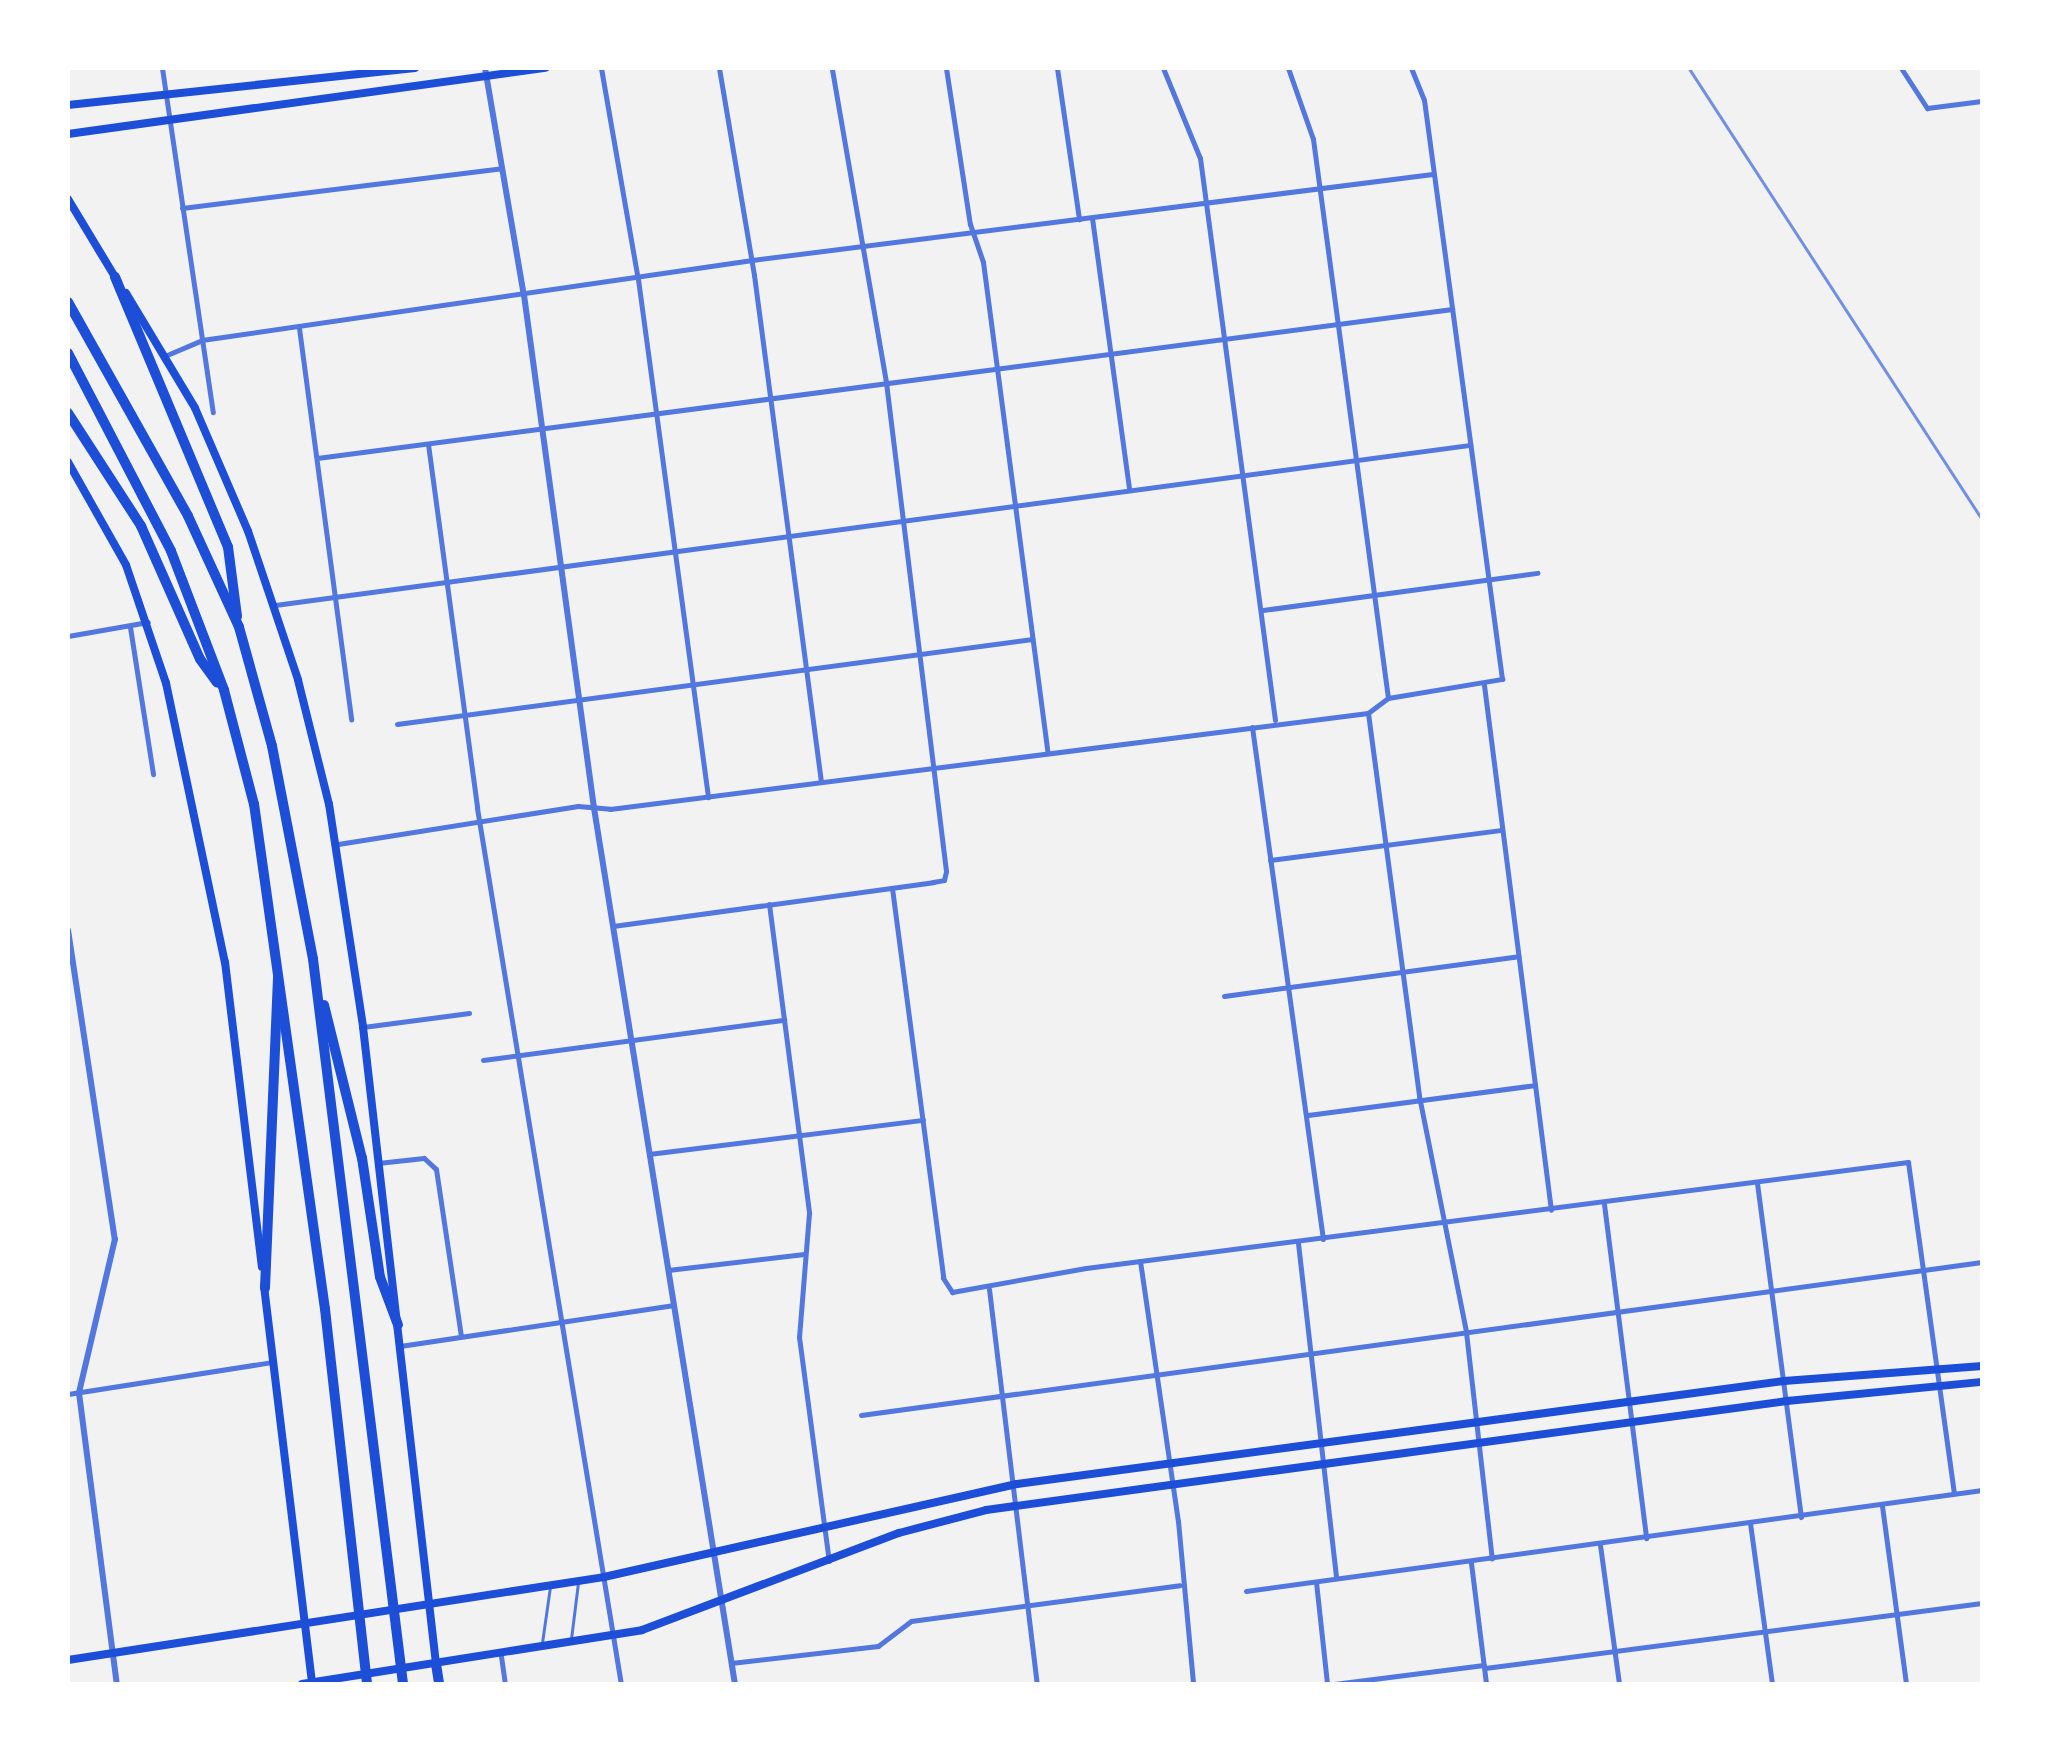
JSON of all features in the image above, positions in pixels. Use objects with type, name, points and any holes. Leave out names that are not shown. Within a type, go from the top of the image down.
[{"type":"highway","points":[[115,278],[228,547],[239,627],[292,836],[313,960],[403,1684]]},
{"type":"highway","points":[[68,302],[172,486],[239,627]]},
{"type":"highway","points":[[68,353],[171,552],[224,690],[254,804],[279,956],[367,1684]]},
{"type":"highway","points":[[68,413],[142,526],[200,658],[224,690]]},
{"type":"highway","points":[[265,1288],[279,956]]},
{"type":"highway","points":[[313,960],[362,1158],[380,1277],[398,1325]]},
{"type":"highway","points":[[430,1664],[439,1684]]},
{"type":"main road","points":[[68,105],[415,68]]},
{"type":"main road","points":[[68,134],[544,68]]},
{"type":"main road","points":[[327,79],[330,99]]},
{"type":"main road","points":[[68,199],[167,356],[221,466],[275,605],[338,844],[430,1608],[430,1664]]},
{"type":"main road","points":[[68,462],[120,552],[148,622],[220,936],[312,1684]]},
{"type":"main road","points":[[68,1660],[430,1608],[578,1582],[712,1556],[823,1526],[1017,1484],[1784,1382],[1982,1366]]},
{"type":"main road","points":[[302,1684],[614,1637],[721,1604],[923,1525],[1019,1505],[1787,1401],[1982,1382]]},
{"type":"street","points":[[162,68],[213,412]]},
{"type":"street","points":[[485,68],[524,295],[612,926],[734,1684]]},
{"type":"street","points":[[601,68],[638,278],[708,797]]},
{"type":"street","points":[[719,68],[752,260],[821,783]]},
{"type":"street","points":[[612,926],[944,880],[936,767],[886,382],[832,68]]},
{"type":"street","points":[[946,68],[972,232],[983,262],[1047,752]]},
{"type":"street","points":[[1057,68],[1079,220]]},
{"type":"street","points":[[1163,68],[1199,153],[1275,720]]},
{"type":"street","points":[[1288,68],[1313,139],[1388,698]]},
{"type":"street","points":[[338,844],[480,819],[708,797],[1252,727],[1275,720],[1368,713],[1388,698],[1502,679],[1424,100],[1411,68]]},
{"type":"street","points":[[1901,68],[1927,108],[1982,101]]},
{"type":"street","points":[[182,208],[502,168]]},
{"type":"street","points":[[167,356],[202,340],[752,260],[1433,174]]},
{"type":"street","points":[[1092,218],[1129,487]]},
{"type":"street","points":[[317,458],[1452,309]]},
{"type":"street","points":[[299,328],[351,720]]},
{"type":"street","points":[[428,444],[480,819],[621,1684]]},
{"type":"street","points":[[275,605],[446,579],[788,537],[1016,502],[1470,445]]},
{"type":"street","points":[[1262,610],[1538,573]]},
{"type":"street","points":[[68,636],[148,622]]},
{"type":"street","points":[[130,628],[154,774]]},
{"type":"street","points":[[397,724],[693,688],[1032,640]]},
{"type":"street","points":[[1484,685],[1551,1210]]},
{"type":"street","points":[[1368,713],[1420,1101],[1439,1214],[1447,1225],[1466,1332],[1492,1559]]},
{"type":"street","points":[[1252,727],[1323,1239]]},
{"type":"street","points":[[1270,860],[1501,830]]},
{"type":"street","points":[[892,888],[943,1278],[956,1293],[1140,1261],[1447,1225],[1908,1162],[1954,1493]]},
{"type":"street","points":[[769,904],[808,1213],[799,1337],[829,1562]]},
{"type":"street","points":[[68,930],[115,1239],[79,1393],[117,1684]]},
{"type":"street","points":[[1224,996],[1518,956]]},
{"type":"street","points":[[363,1027],[468,1013]]},
{"type":"street","points":[[483,1060],[784,1020]]},
{"type":"street","points":[[1308,1115],[1534,1085]]},
{"type":"street","points":[[649,1154],[923,1120]]},
{"type":"street","points":[[378,1163],[424,1158],[436,1170],[462,1337]]},
{"type":"street","points":[[1756,1183],[1801,1516]]},
{"type":"street","points":[[1604,1204],[1646,1538]]},
{"type":"street","points":[[1298,1243],[1336,1578]]},
{"type":"street","points":[[668,1270],[806,1254]]},
{"type":"street","points":[[1140,1261],[1172,1484],[1193,1684]]},
{"type":"street","points":[[861,1415],[1982,1262]]},
{"type":"street","points":[[989,1289],[1017,1484],[1037,1684]]},
{"type":"street","points":[[400,1346],[674,1306]]},
{"type":"street","points":[[68,1394],[275,1362]]},
{"type":"street","points":[[1246,1591],[1982,1490]]},
{"type":"street","points":[[1882,1506],[1906,1684]]},
{"type":"street","points":[[1750,1522],[1772,1684]]},
{"type":"street","points":[[1600,1545],[1620,1684]]},
{"type":"street","points":[[1471,1563],[1486,1684]]},
{"type":"street","points":[[1316,1582],[1331,1684],[1765,1633],[1982,1602]]},
{"type":"street","points":[[731,1663],[878,1646],[911,1621],[1180,1584]]},
{"type":"street","points":[[502,1656],[505,1684]]},
{"type":"lane","points":[[572,1644],[578,1582]]},
{"type":"lane","points":[[542,1649],[550,1587]]},
{"type":"railway","points":[[1689,68],[1982,519]]}]
